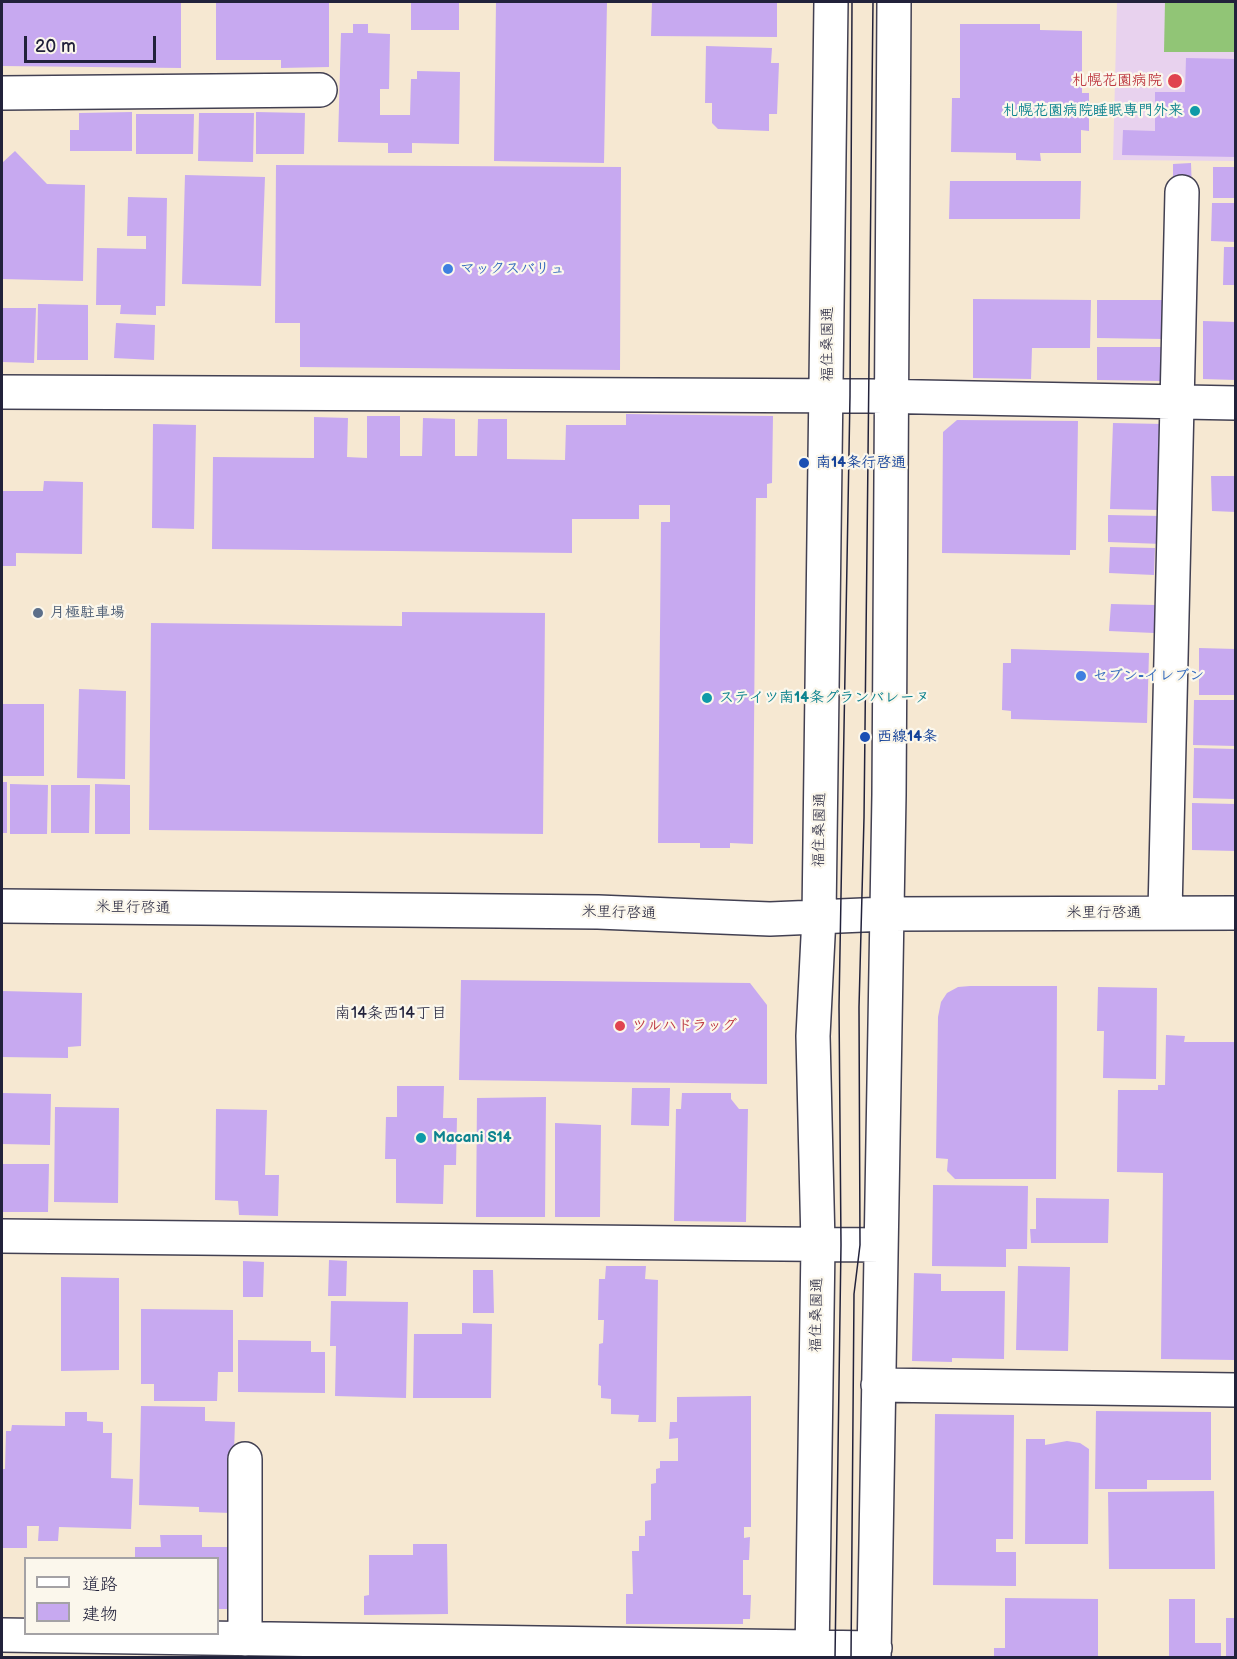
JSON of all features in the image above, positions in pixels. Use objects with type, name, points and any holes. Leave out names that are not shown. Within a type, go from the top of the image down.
[{"type":"street","name":"福住桑園通","points":[[813,1653],[818,1245],[813,1036],[819,916],[831,2]]},
{"type":"street","points":[[2,1635],[458,1650],[874,1653],[886,914],[894,2]]},
{"type":"street","points":[[2,93],[320,90]]},
{"type":"street","points":[[1165,912],[1182,192]]},
{"type":"street","points":[[2,392],[827,396],[1236,403]]},
{"type":"street","name":"米里行啓通","points":[[2,906],[598,912],[770,920],[886,914],[1236,913]]},
{"type":"street","points":[[2,1236],[880,1245]]},
{"type":"street","points":[[879,1386],[1236,1390]]},
{"type":"street","points":[[245,1459],[256,1645]]},
{"type":"shaded area","name":"札幌花園病院","points":[[1117,2],[1235,2],[1235,161],[1113,160]]},
{"type":"green space","points":[[1165,2],[1235,2],[1235,52],[1164,52]]},
{"type":"building","points":[[2,2],[181,2],[181,68],[2,66]]},
{"type":"building","points":[[216,2],[329,2],[329,67],[281,68],[281,60],[216,60]]},
{"type":"building","points":[[411,2],[459,2],[459,30],[411,30]]},
{"type":"building","points":[[496,2],[607,2],[604,163],[494,161]]},
{"type":"building","points":[[652,2],[777,2],[777,37],[651,36]]},
{"type":"building","points":[[353,24],[368,24],[368,33],[390,34],[389,89],[380,89],[380,115],[410,115],[411,79],[417,79],[417,71],[460,72],[459,144],[412,143],[412,153],[388,153],[388,143],[338,142],[341,33],[353,33]]},
{"type":"building","points":[[960,24],[1040,24],[1040,30],[1082,31],[1082,93],[1089,93],[1089,131],[1081,130],[1081,153],[1040,153],[1041,161],[1016,160],[1016,153],[951,152],[952,98],[960,98]]},
{"type":"building","points":[[706,46],[772,48],[771,63],[779,63],[777,114],[769,114],[769,131],[718,129],[712,123],[712,103],[705,103]]},
{"type":"building","name":"札幌花園病院睡眠専門外来","points":[[1186,58],[1236,59],[1236,157],[1122,155],[1123,130],[1155,131],[1155,92],[1185,92]]},
{"type":"building","points":[[132,112],[132,151],[70,151],[70,130],[79,130],[79,113]]},
{"type":"building","points":[[256,112],[305,113],[304,154],[256,154]]},
{"type":"building","points":[[199,113],[254,113],[253,162],[198,161]]},
{"type":"building","points":[[136,114],[194,114],[193,154],[136,154]]},
{"type":"building","points":[[15,151],[47,184],[85,185],[83,281],[2,279],[2,163]]},
{"type":"building","points":[[1191,163],[1192,191],[1173,192],[1173,164]]},
{"type":"building","points":[[276,165],[621,167],[620,370],[300,367],[300,323],[275,323]]},
{"type":"building","points":[[1213,167],[1236,167],[1236,198],[1213,198]]},
{"type":"building","points":[[185,175],[265,177],[261,286],[182,284]]},
{"type":"building","points":[[950,181],[1081,181],[1080,219],[949,219]]},
{"type":"building","points":[[128,197],[167,198],[165,306],[156,306],[156,315],[120,314],[121,305],[96,305],[97,248],[146,249],[146,236],[127,236]]},
{"type":"building","points":[[1212,203],[1236,203],[1236,242],[1211,241]]},
{"type":"building","points":[[1224,247],[1236,247],[1236,285],[1223,285]]},
{"type":"building","points":[[973,299],[1091,300],[1090,348],[1032,348],[1031,379],[973,378]]},
{"type":"building","points":[[1097,300],[1164,300],[1164,339],[1097,338]]},
{"type":"building","points":[[38,304],[88,305],[88,360],[37,360]]},
{"type":"building","points":[[2,308],[36,308],[34,363],[2,362]]},
{"type":"building","points":[[1203,321],[1236,322],[1236,380],[1203,379]]},
{"type":"building","points":[[116,323],[155,325],[154,360],[114,358]]},
{"type":"building","points":[[1097,347],[1161,347],[1161,381],[1097,380]]},
{"type":"building","name":"ステイツ南14条グランバレーヌ","points":[[626,414],[773,416],[772,483],[767,484],[767,498],[756,498],[753,844],[730,843],[730,848],[700,848],[700,843],[658,843],[661,522],[670,522],[670,505],[639,505],[639,519],[572,519],[572,553],[212,549],[213,457],[314,458],[314,417],[348,418],[347,457],[367,458],[367,416],[400,416],[400,456],[422,456],[423,418],[455,419],[455,456],[477,456],[478,419],[507,419],[507,459],[565,460],[566,425],[626,425]]},
{"type":"building","points":[[957,420],[1078,421],[1076,550],[1070,550],[1070,555],[942,553],[943,432]]},
{"type":"building","points":[[1113,423],[1163,424],[1159,510],[1110,509]]},
{"type":"building","points":[[153,424],[196,425],[194,529],[152,528]]},
{"type":"building","points":[[1211,476],[1236,476],[1236,512],[1212,511]]},
{"type":"building","points":[[44,481],[83,482],[82,554],[16,553],[16,566],[2,566],[2,491],[43,491]]},
{"type":"building","points":[[1108,515],[1162,516],[1162,544],[1108,542]]},
{"type":"building","points":[[1110,547],[1155,548],[1154,575],[1109,573]]},
{"type":"building","points":[[1111,604],[1155,605],[1154,633],[1109,631]]},
{"type":"building","points":[[402,612],[545,613],[543,834],[149,830],[151,623],[402,626]]},
{"type":"building","points":[[1199,648],[1236,649],[1236,695],[1199,695]]},
{"type":"building","points":[[1011,649],[1149,653],[1147,723],[1011,719],[1011,711],[1002,710],[1003,663],[1011,663]]},
{"type":"building","points":[[79,689],[126,691],[125,779],[77,778]]},
{"type":"building","points":[[1194,700],[1236,700],[1236,746],[1193,745]]},
{"type":"building","points":[[2,704],[44,704],[44,776],[2,776]]},
{"type":"building","points":[[1194,748],[1236,749],[1236,799],[1193,798]]},
{"type":"building","points":[[2,782],[7,782],[7,833],[2,833]]},
{"type":"building","points":[[10,784],[48,785],[47,834],[10,834]]},
{"type":"building","points":[[95,784],[130,785],[130,834],[95,834]]},
{"type":"building","points":[[51,785],[90,785],[89,833],[51,833]]},
{"type":"building","points":[[1192,803],[1236,804],[1236,851],[1192,850]]},
{"type":"building","points":[[461,980],[750,983],[767,1005],[767,1084],[459,1080]]},
{"type":"building","points":[[1057,986],[1056,1179],[955,1179],[947,1171],[948,1159],[936,1158],[938,1017],[941,1002],[947,993],[958,987]]},
{"type":"building","points":[[1098,987],[1157,988],[1156,1079],[1103,1078],[1104,1031],[1097,1031]]},
{"type":"building","points":[[2,991],[82,993],[81,1046],[68,1047],[68,1058],[2,1057]]},
{"type":"building","points":[[1166,1035],[1185,1036],[1184,1042],[1236,1042],[1236,1360],[1161,1359],[1163,1173],[1117,1172],[1118,1090],[1158,1090],[1158,1085],[1165,1085]]},
{"type":"building","name":"Macani S14","points":[[397,1086],[444,1086],[443,1118],[457,1118],[456,1165],[444,1165],[443,1204],[396,1203],[396,1159],[385,1159],[386,1117],[397,1117]]},
{"type":"building","points":[[632,1088],[670,1088],[669,1126],[631,1125]]},
{"type":"building","points":[[2,1093],[51,1094],[50,1145],[2,1144]]},
{"type":"building","points":[[682,1093],[731,1093],[731,1099],[739,1109],[748,1109],[746,1222],[674,1221],[676,1109],[681,1109]]},
{"type":"building","points":[[546,1097],[545,1217],[476,1217],[477,1098]]},
{"type":"building","points":[[55,1107],[119,1108],[118,1203],[54,1202]]},
{"type":"building","points":[[216,1109],[267,1110],[265,1175],[279,1175],[278,1216],[239,1215],[238,1201],[215,1200]]},
{"type":"building","points":[[555,1123],[601,1125],[600,1217],[555,1217]]},
{"type":"building","points":[[2,1164],[49,1164],[48,1212],[2,1212]]},
{"type":"building","points":[[933,1185],[1028,1186],[1027,1249],[1006,1249],[1006,1267],[932,1266]]},
{"type":"building","points":[[1036,1198],[1109,1199],[1108,1243],[1031,1243],[1030,1229],[1036,1229]]},
{"type":"building","points":[[329,1260],[347,1261],[346,1296],[328,1296]]},
{"type":"building","points":[[243,1261],[264,1262],[263,1297],[243,1297]]},
{"type":"building","points":[[606,1266],[646,1266],[645,1279],[658,1280],[656,1422],[638,1422],[639,1415],[611,1414],[611,1399],[601,1398],[601,1386],[598,1385],[599,1344],[603,1343],[604,1320],[598,1320],[599,1279],[605,1279]]},
{"type":"building","points":[[1018,1266],[1070,1267],[1068,1351],[1016,1350]]},
{"type":"building","points":[[473,1270],[493,1270],[494,1313],[473,1313]]},
{"type":"building","points":[[914,1273],[941,1274],[941,1291],[1005,1291],[1004,1359],[952,1358],[952,1362],[912,1361]]},
{"type":"building","points":[[61,1277],[119,1278],[119,1370],[61,1371]]},
{"type":"building","points":[[331,1301],[408,1302],[406,1398],[335,1396],[336,1346],[330,1346]]},
{"type":"building","points":[[141,1309],[233,1310],[233,1372],[218,1372],[217,1401],[154,1401],[154,1384],[141,1384]]},
{"type":"building","points":[[462,1323],[492,1324],[491,1398],[413,1398],[414,1334],[462,1334]]},
{"type":"building","points":[[238,1340],[311,1341],[311,1352],[325,1352],[325,1393],[238,1392]]},
{"type":"building","points":[[751,1396],[751,1527],[744,1527],[744,1538],[750,1537],[749,1560],[743,1560],[743,1595],[751,1595],[750,1619],[743,1619],[743,1624],[626,1624],[626,1594],[633,1594],[632,1551],[639,1551],[639,1536],[645,1536],[645,1521],[651,1520],[651,1484],[656,1483],[656,1469],[660,1468],[660,1461],[678,1461],[678,1438],[669,1439],[670,1422],[677,1422],[677,1397]]},
{"type":"building","points":[[141,1406],[205,1407],[205,1421],[235,1422],[232,1513],[199,1512],[199,1507],[139,1505]]},
{"type":"building","points":[[1096,1411],[1211,1412],[1211,1480],[1147,1480],[1147,1489],[1095,1489]]},
{"type":"building","points":[[65,1412],[87,1412],[87,1421],[103,1422],[103,1433],[112,1433],[111,1478],[133,1479],[131,1529],[59,1527],[58,1541],[38,1541],[39,1526],[27,1526],[27,1548],[2,1548],[2,1469],[5,1469],[6,1431],[11,1431],[12,1425],[65,1426]]},
{"type":"building","points":[[935,1414],[1014,1415],[1013,1539],[996,1539],[996,1552],[1016,1552],[1016,1586],[933,1585]]},
{"type":"building","points":[[1026,1439],[1045,1439],[1045,1445],[1067,1441],[1080,1443],[1089,1449],[1088,1544],[1025,1544]]},
{"type":"building","points":[[1214,1491],[1215,1569],[1109,1569],[1108,1492]]},
{"type":"building","points":[[160,1535],[202,1535],[202,1547],[232,1547],[232,1609],[219,1609],[219,1557],[135,1557],[135,1547],[161,1547]]},
{"type":"building","points":[[413,1544],[447,1544],[448,1614],[364,1615],[364,1596],[369,1595],[369,1555],[413,1555]]},
{"type":"building","points":[[1005,1598],[1098,1599],[1098,1658],[994,1658],[994,1648],[1005,1648]]},
{"type":"building","points":[[1169,1599],[1195,1599],[1195,1643],[1221,1643],[1221,1658],[1169,1658]]},
{"type":"building","points":[[1226,1618],[1236,1618],[1236,1658],[1226,1658]]},
{"type":"tram line","points":[[835,1658],[841,1245],[839,1006],[850,396],[852,2]]},
{"type":"tram line","points":[[851,1658],[854,1294],[860,1245],[859,1007],[864,818],[873,2]]},
{"type":"place","name":"札幌花園病院","points":[[1175,81]]},
{"type":"place","name":"札幌花園病院睡眠専門外来","points":[[1195,111]]},
{"type":"place","name":"マックスバリュ","points":[[448,269]]},
{"type":"place","name":"南14条行啓通","points":[[804,463]]},
{"type":"place","name":"月極駐車場","points":[[38,613]]},
{"type":"place","name":"セブン-イレブン","points":[[1081,676]]},
{"type":"place","name":"ステイツ南14条グランバレーヌ","points":[[707,698]]},
{"type":"place","name":"西線14条","points":[[865,737]]},
{"type":"place","name":"ツルハドラッグ","points":[[620,1026]]},
{"type":"place","name":"Macani S14","points":[[421,1138]]},
{"type":"district","name":"南14条西14丁目","points":[[391,1014]]}]
